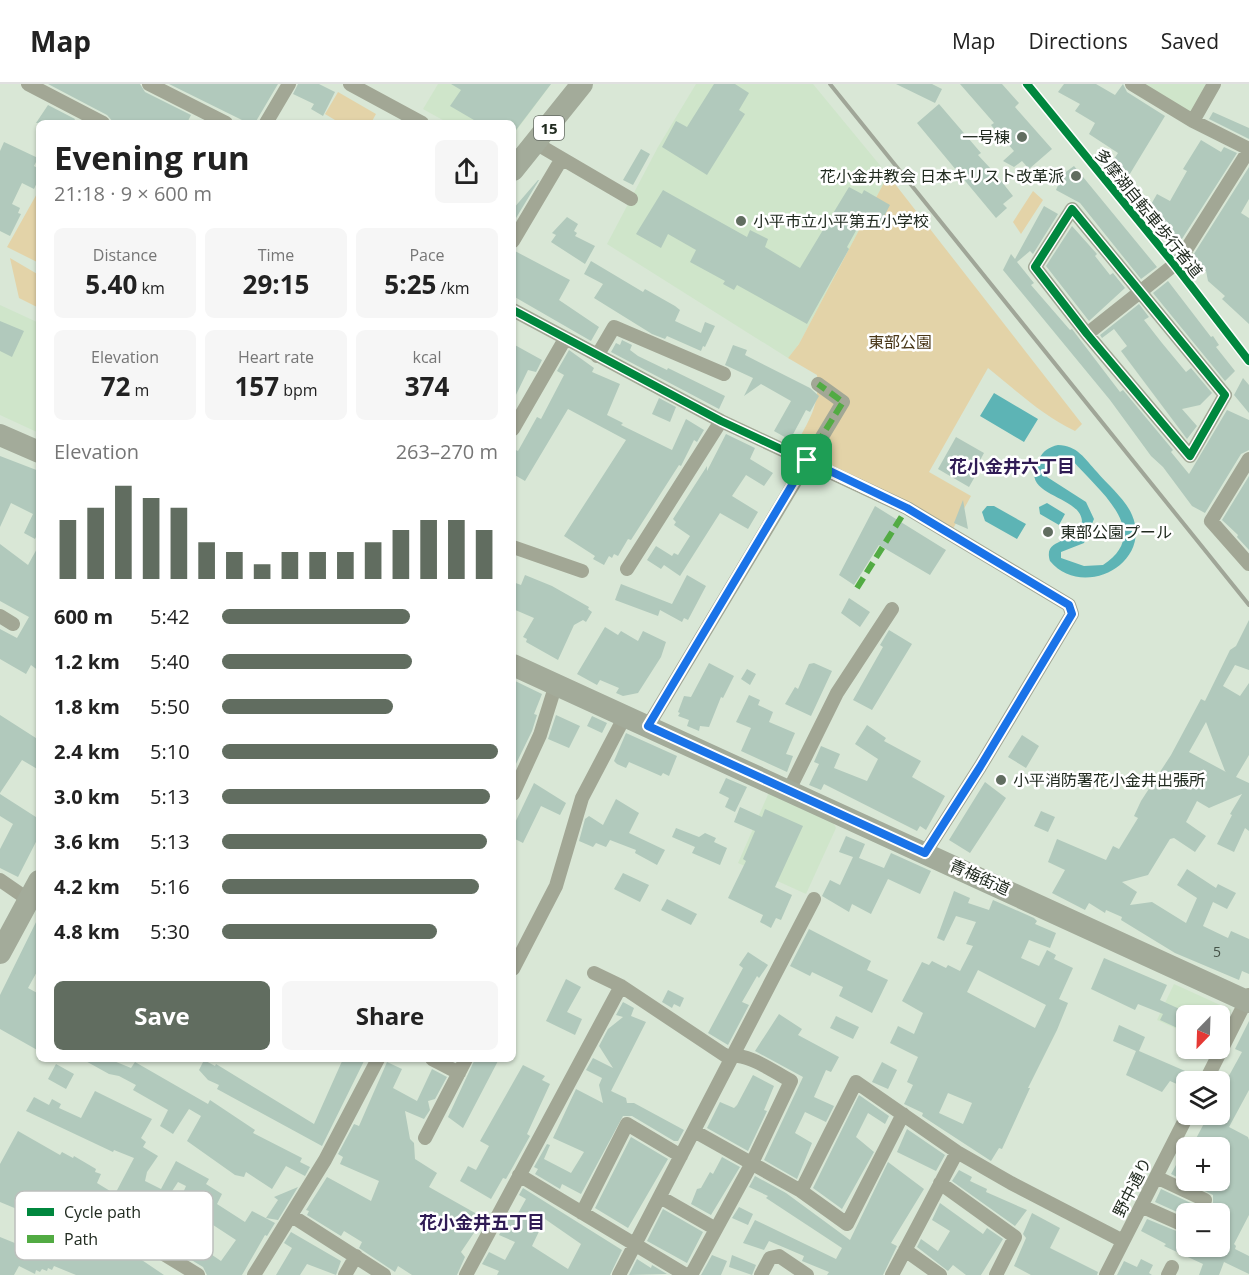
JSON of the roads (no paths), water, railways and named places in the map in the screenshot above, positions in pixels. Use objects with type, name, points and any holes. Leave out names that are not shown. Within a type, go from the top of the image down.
[{"type":"main road","name":"15","points":[[516,167],[537,144],[582,84]]},
{"type":"main road","points":[[0,435],[36,451]]},
{"type":"main road","name":"青梅街道","points":[[516,665],[1248,999]]},
{"type":"main road","points":[[0,952],[34,890]]},
{"type":"street","points":[[28,84],[97,120]]},
{"type":"street","points":[[149,84],[220,120]]},
{"type":"street","points":[[268,120],[289,84]]},
{"type":"street","points":[[350,84],[416,120]]},
{"type":"street","points":[[1087,334],[1179,261],[1249,149],[1193,121],[1132,84]]},
{"type":"street","points":[[1193,121],[1214,84]]},
{"type":"street","points":[[537,144],[631,199]]},
{"type":"street","points":[[516,236],[561,160]]},
{"type":"street","points":[[1072,208],[1141,289],[1225,395],[1190,456],[1087,334],[1035,267],[1072,208]]},
{"type":"street","points":[[516,312],[721,421],[892,500],[962,539],[1069,605],[1072,614],[925,853]]},
{"type":"street","points":[[597,356],[614,327],[724,374]]},
{"type":"street","points":[[516,422],[565,339]]},
{"type":"street","points":[[648,726],[843,402],[818,384]]},
{"type":"street","points":[[627,569],[721,421]]},
{"type":"street","points":[[1249,459],[1211,521],[1249,564]]},
{"type":"street","points":[[516,548],[582,571]]},
{"type":"street","points":[[789,790],[837,693],[892,609]]},
{"type":"street","points":[[0,616],[13,624]]},
{"type":"street","points":[[516,787],[540,735],[556,684]]},
{"type":"street","points":[[516,963],[556,886],[582,798],[625,716]]},
{"type":"street","points":[[0,880],[34,890]]},
{"type":"street","points":[[618,1275],[814,899]]},
{"type":"street","points":[[594,973],[621,986],[726,1056],[734,1055],[749,1059],[790,1081],[752,1163],[691,1275]]},
{"type":"street","points":[[466,1275],[621,986]]},
{"type":"street","points":[[1211,1071],[1248,999]]},
{"type":"street","points":[[254,1275],[292,1216],[376,1062]]},
{"type":"street","points":[[438,1062],[459,1073]]},
{"type":"street","points":[[425,1138],[464,1062]]},
{"type":"street","points":[[801,1191],[856,1082],[957,1152],[1124,1241]]},
{"type":"street","points":[[694,1131],[801,1191],[847,1224],[903,1114]]},
{"type":"street","points":[[582,1213],[627,1124],[681,1156]]},
{"type":"street","name":"野中通り","points":[[1106,1275],[1182,1125]]},
{"type":"street","points":[[892,1275],[957,1152]]},
{"type":"street","points":[[519,1175],[686,1275]]},
{"type":"street","points":[[1156,1177],[1205,1200],[1204,1203]]},
{"type":"street","points":[[940,1183],[1015,1237],[996,1275]]},
{"type":"street","points":[[660,1197],[717,1229]]},
{"type":"street","points":[[1142,1206],[1176,1221]]},
{"type":"street","points":[[292,1216],[384,1275]]},
{"type":"street","points":[[905,1250],[940,1275]]},
{"type":"street","points":[[345,1275],[356,1256]]},
{"type":"street","points":[[761,1275],[770,1258],[779,1256],[807,1275]]},
{"type":"street","points":[[173,1260],[198,1275]]},
{"type":"water","points":[[994,393],[1038,419],[1024,442],[980,416]]},
{"type":"water","points":[[1058,445],[1076,450],[1121,498],[1132,515],[1136,533],[1133,548],[1124,561],[1111,571],[1096,577],[1079,577],[1064,572],[1050,561],[1051,548],[1074,534],[1082,521],[1079,512],[1071,505],[1042,488],[1036,481],[1034,471],[1039,459],[1049,448]],"holes":[[[1058,456],[1067,457],[1107,498],[1123,525],[1123,539],[1117,552],[1103,565],[1084,566],[1061,558],[1061,552],[1084,543],[1094,519],[1086,502],[1047,477],[1049,465]]]},
{"type":"water","points":[[1047,503],[1065,514],[1059,525],[1040,514],[1039,507]]},
{"type":"water","points":[[987,506],[994,506],[1026,524],[1017,539],[985,521],[982,512]]},
{"type":"railway","points":[[830,84],[1249,605]]},
{"type":"place","name":"一号棟","points":[[1022,137]]},
{"type":"place","name":"花小金井教会 日本キリスト改革派","points":[[1076,176]]},
{"type":"place","name":"小平市立小平第五小学校","points":[[741,221]]},
{"type":"place","name":"東部公園プール","points":[[1048,532]]},
{"type":"place","name":"小平消防署花小金井出張所","points":[[1001,780]]},
{"type":"district","name":"花小金井六丁目","points":[[1012,466]]},
{"type":"district","name":"花小金井五丁目","points":[[482,1222]]},
{"type":"park label","name":"東部公園","points":[[900,342]]}]
